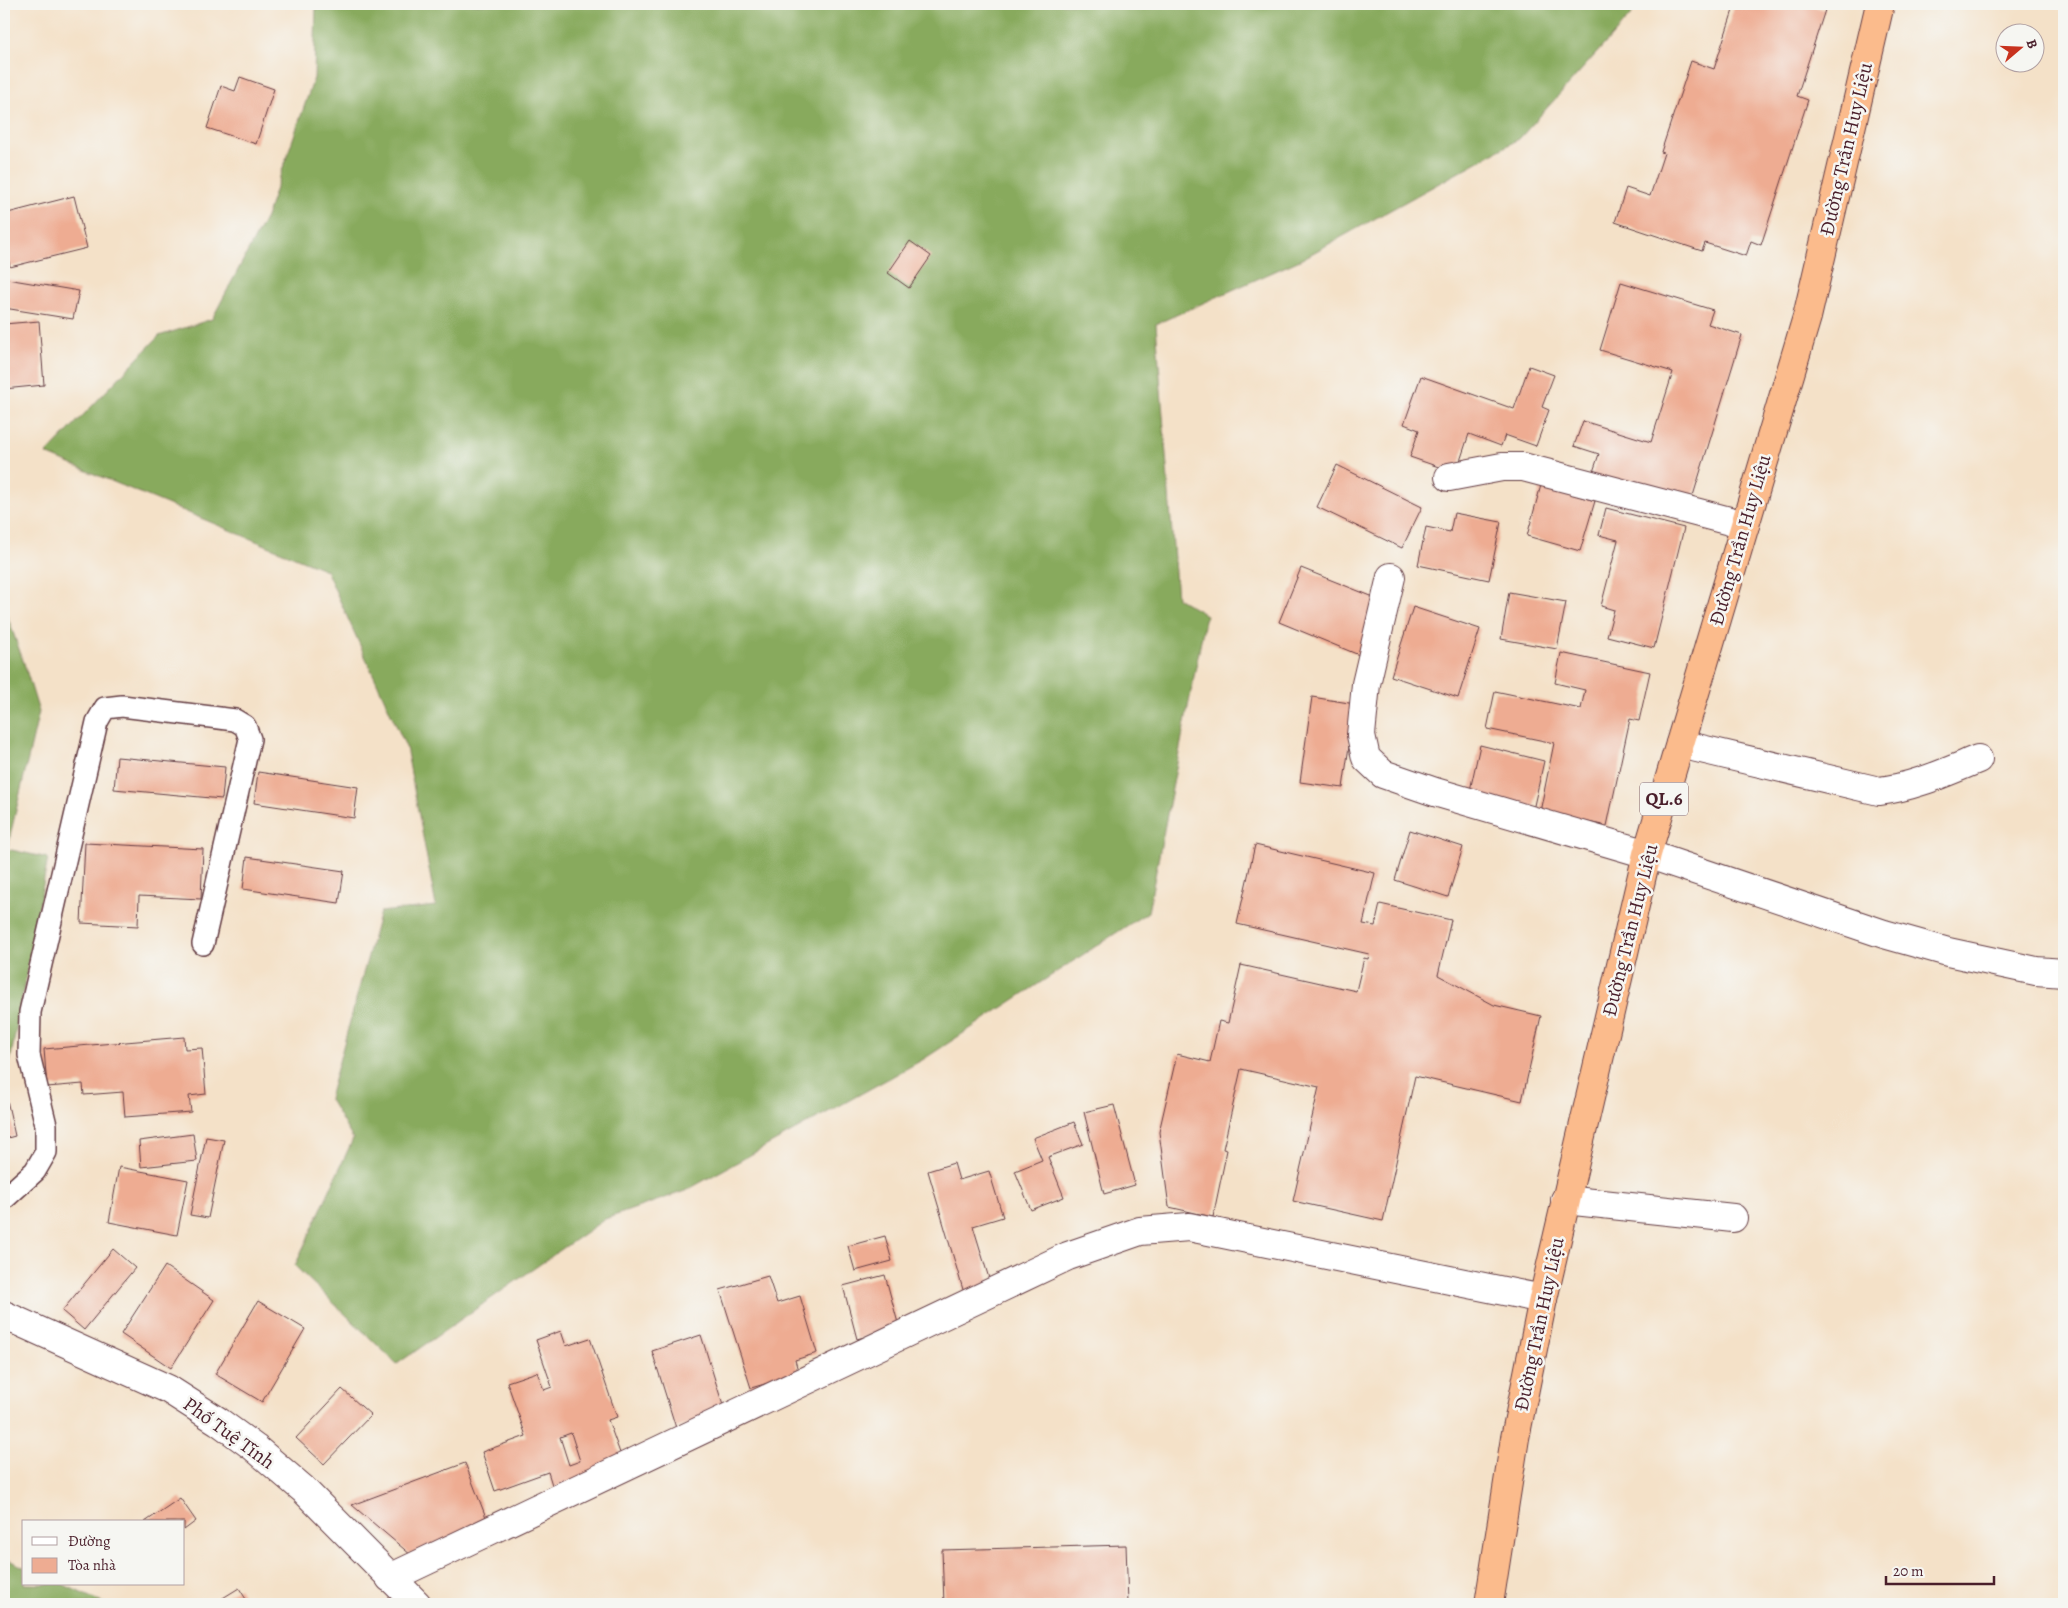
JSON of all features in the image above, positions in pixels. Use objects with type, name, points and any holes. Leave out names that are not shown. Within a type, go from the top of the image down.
[{"type":"highway","name":"Đường Trần Huy Liệu","points":[[1489,1604],[1515,1438],[1543,1299],[1648,854],[1807,317],[1880,4]]},
{"type":"street","points":[[1449,477],[1502,467],[1523,468],[1745,525]]},
{"type":"street","points":[[1391,577],[1366,684],[1361,735],[1366,758],[1383,774],[1435,792],[1648,854],[1884,934],[1948,952],[2036,971],[2064,973]]},
{"type":"street","points":[[1680,744],[1880,791],[1920,782],[1978,759]]},
{"type":"street","points":[[1565,1200],[1733,1218]]},
{"type":"street","points":[[390,1578],[1068,1256],[1140,1231],[1189,1227],[1543,1299]]},
{"type":"street","name":"Phố Tuệ Tĩnh","points":[[4,1315],[168,1389],[218,1421],[255,1448],[303,1489],[417,1604]]},
{"type":"lane","points":[[4,1199],[35,1171],[46,1152],[46,1125],[29,1055],[30,1012],[97,722],[105,708],[122,706],[235,720],[245,726],[250,739],[203,944]]},
{"type":"green space","points":[[316,4],[1641,4],[1519,139],[1300,260],[1156,324],[1177,598],[1206,615],[1148,912],[924,1059],[685,1191],[605,1219],[397,1364],[295,1266],[353,1139],[329,1098],[380,912],[436,906],[406,747],[326,570],[46,454],[159,336],[212,319],[266,217],[314,78]]},
{"type":"green space","points":[[4,607],[39,712],[7,849],[48,858],[10,1062],[4,1060]]},
{"type":"green space","points":[[4,1558],[22,1566],[22,1586],[66,1586],[105,1604],[4,1604]]},
{"type":"building","points":[[1735,4],[1807,4],[1825,10],[1797,96],[1808,100],[1761,245],[1751,241],[1746,256],[1705,243],[1702,251],[1615,222],[1626,188],[1650,196],[1664,153],[1661,152],[1691,61],[1714,69]]},
{"type":"building","points":[[240,77],[274,89],[256,144],[207,128],[221,86],[235,91]]},
{"type":"building","points":[[74,196],[87,248],[10,267],[4,238],[4,214]]},
{"type":"building","points":[[910,241],[931,256],[909,288],[888,273]]},
{"type":"building","points":[[7,279],[79,291],[73,319],[4,308]]},
{"type":"building","points":[[1621,282],[1713,310],[1708,324],[1742,335],[1689,509],[1591,478],[1599,454],[1574,446],[1583,421],[1651,442],[1673,372],[1600,350]]},
{"type":"building","points":[[39,321],[44,385],[4,389],[4,324]]},
{"type":"building","points":[[1529,366],[1554,375],[1542,407],[1549,410],[1536,446],[1505,435],[1501,446],[1469,434],[1456,473],[1410,457],[1419,430],[1404,424],[1421,376],[1514,409]]},
{"type":"building","points":[[1337,465],[1422,507],[1402,548],[1317,507]]},
{"type":"building","points":[[1541,485],[1595,501],[1580,551],[1527,536]]},
{"type":"building","points":[[1606,508],[1684,528],[1654,648],[1607,636],[1614,610],[1601,606],[1618,540],[1599,535]]},
{"type":"building","points":[[1454,513],[1501,522],[1489,580],[1418,565],[1426,527],[1450,532]]},
{"type":"building","points":[[1301,568],[1381,600],[1359,655],[1279,622]]},
{"type":"building","points":[[1509,592],[1566,602],[1557,649],[1501,639]]},
{"type":"building","points":[[1413,607],[1480,629],[1458,698],[1391,676]]},
{"type":"building","points":[[1561,653],[1650,672],[1639,721],[1630,719],[1607,826],[1540,812],[1554,743],[1487,729],[1495,691],[1581,709],[1585,690],[1555,683]]},
{"type":"building","points":[[1312,697],[1355,704],[1343,788],[1300,782]]},
{"type":"building","points":[[1480,745],[1544,761],[1533,810],[1469,795]]},
{"type":"building","points":[[117,757],[225,767],[222,799],[114,789]]},
{"type":"building","points":[[258,772],[358,787],[354,818],[254,803]]},
{"type":"building","points":[[1410,830],[1463,847],[1448,897],[1395,880]]},
{"type":"building","points":[[85,843],[203,849],[201,899],[139,896],[138,926],[81,923]]},
{"type":"building","points":[[1255,845],[1375,873],[1363,924],[1375,926],[1380,904],[1451,920],[1438,975],[1494,1005],[1541,1016],[1522,1101],[1415,1076],[1383,1221],[1293,1201],[1319,1087],[1241,1069],[1223,1149],[1227,1150],[1213,1217],[1169,1207],[1159,1132],[1177,1054],[1210,1062],[1219,1021],[1228,1023],[1241,965],[1356,991],[1364,958],[1368,959],[1369,954],[1237,924]]},
{"type":"building","points":[[247,857],[344,871],[339,903],[243,889]]},
{"type":"building","points":[[184,1037],[185,1049],[202,1048],[206,1094],[189,1096],[191,1112],[125,1117],[123,1092],[84,1095],[83,1084],[47,1087],[44,1049]]},
{"type":"building","points":[[4,1100],[7,1100],[15,1136],[4,1139]]},
{"type":"building","points":[[1114,1105],[1135,1185],[1104,1194],[1084,1112]]},
{"type":"building","points":[[1074,1122],[1083,1144],[1048,1157],[1064,1197],[1031,1210],[1015,1171],[1042,1160],[1033,1138]]},
{"type":"building","points":[[193,1134],[197,1161],[141,1167],[139,1141]]},
{"type":"building","points":[[206,1137],[224,1140],[208,1218],[190,1215]]},
{"type":"building","points":[[954,1163],[959,1180],[989,1171],[1003,1217],[973,1226],[991,1285],[964,1293],[928,1171]]},
{"type":"building","points":[[119,1167],[188,1180],[177,1235],[109,1222]]},
{"type":"building","points":[[885,1236],[892,1261],[855,1271],[848,1246]]},
{"type":"building","points":[[113,1249],[135,1268],[84,1330],[62,1311]]},
{"type":"building","points":[[165,1266],[214,1300],[171,1368],[121,1334]]},
{"type":"building","points":[[885,1275],[899,1327],[857,1339],[843,1286]]},
{"type":"building","points":[[768,1276],[777,1303],[800,1296],[817,1353],[795,1360],[799,1374],[751,1388],[720,1290]]},
{"type":"building","points":[[258,1301],[305,1329],[262,1402],[215,1374]]},
{"type":"building","points":[[561,1331],[566,1346],[590,1338],[617,1417],[608,1420],[624,1464],[553,1488],[548,1472],[495,1491],[482,1452],[526,1436],[507,1382],[537,1372],[544,1390],[552,1387],[536,1340]],"holes":[[[571,1433],[580,1461],[569,1465],[560,1437]]]},
{"type":"building","points":[[701,1335],[725,1412],[676,1428],[652,1351]]},
{"type":"building","points":[[342,1389],[371,1415],[324,1464],[296,1438]]},
{"type":"building","points":[[465,1463],[489,1525],[411,1555],[352,1505]]},
{"type":"building","points":[[180,1498],[196,1521],[185,1529],[185,1520],[148,1520]]},
{"type":"building","points":[[1126,1545],[1128,1604],[944,1604],[942,1550]]},
{"type":"building","points":[[239,1588],[249,1604],[213,1604]]}]
